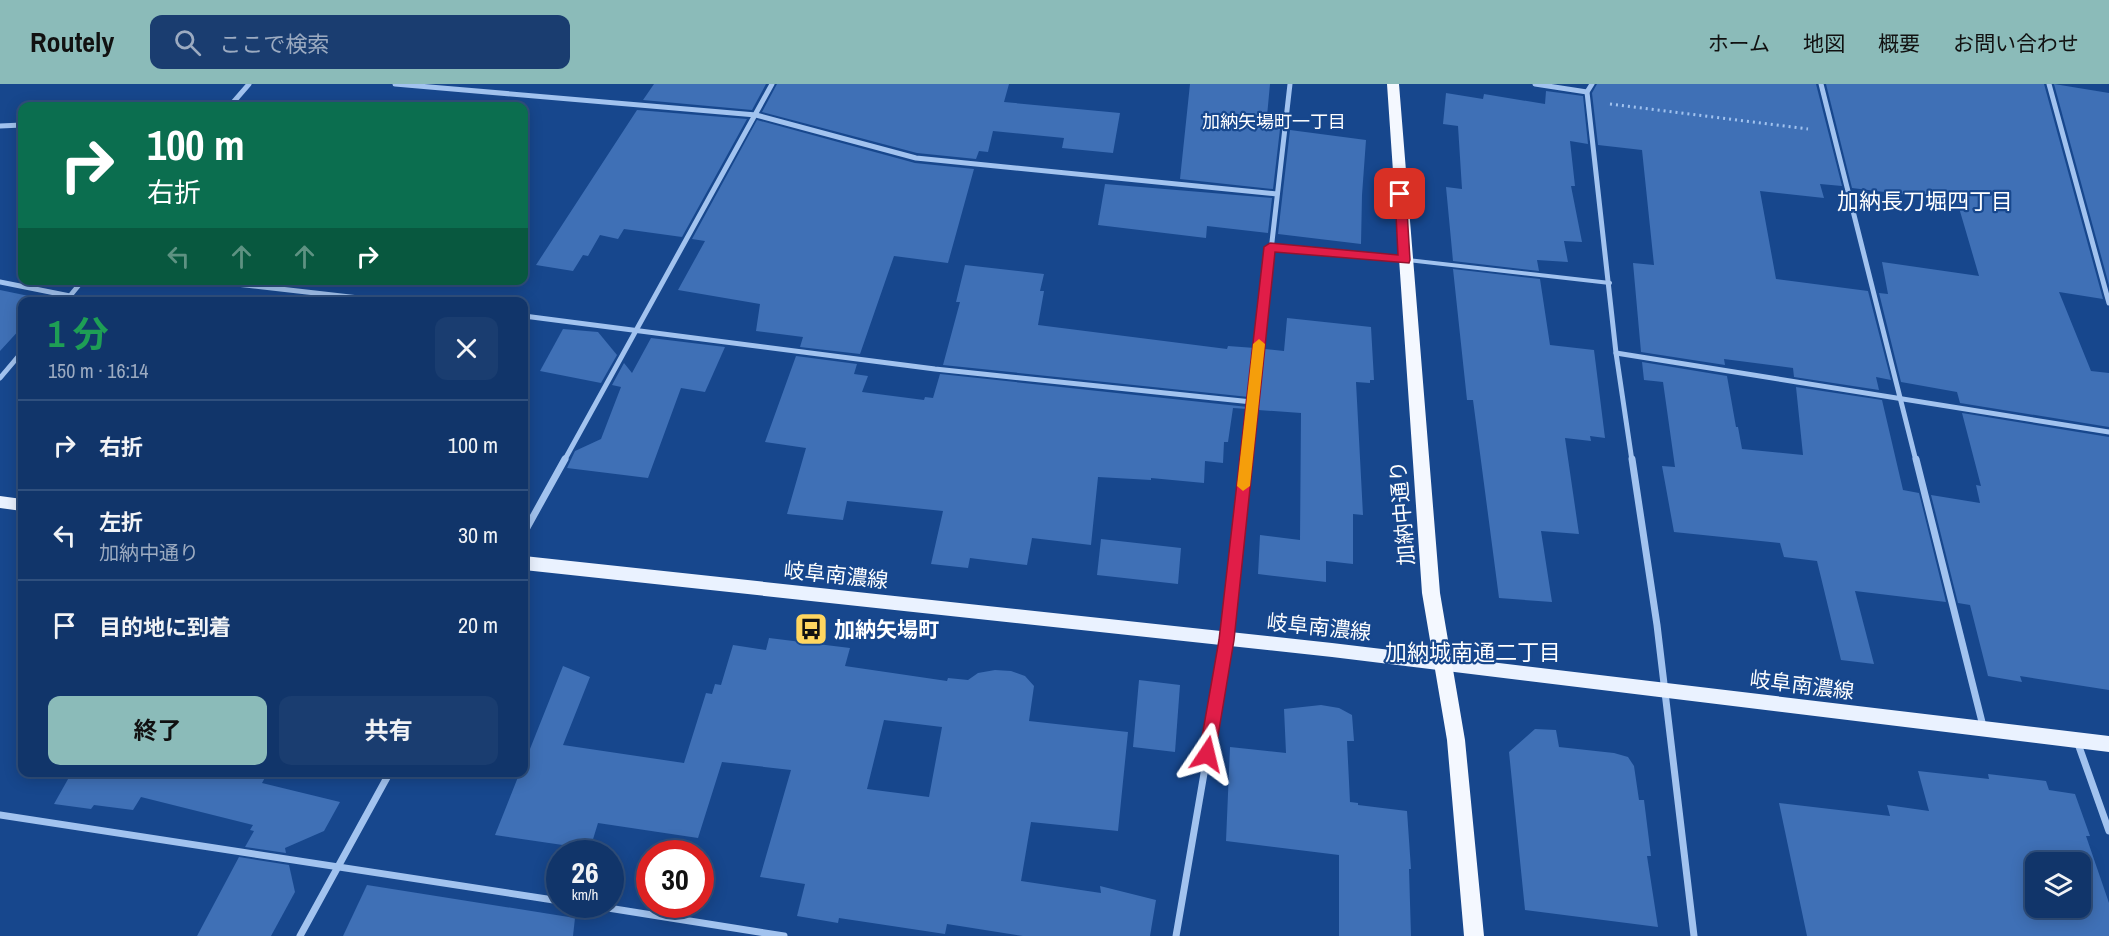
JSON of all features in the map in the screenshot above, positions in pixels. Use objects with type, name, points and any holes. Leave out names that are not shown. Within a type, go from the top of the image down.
[{"type":"highway","name":"加納中通り","points":[[1393,84],[1404,260],[1431,593],[1441,663],[1456,740],[1474,936]]},
{"type":"main road","points":[[0,502],[18,504]]},
{"type":"main road","name":"岐阜南濃線","points":[[528,563],[1441,663],[2109,744]]},
{"type":"street","points":[[233,102],[249,84]]},
{"type":"street","points":[[395,84],[756,115],[916,158],[1277,194]]},
{"type":"street","points":[[528,525],[772,84]]},
{"type":"street","points":[[1176,936],[1227,640],[1252,402],[1290,84]]},
{"type":"street","points":[[1535,84],[1587,92]]},
{"type":"street","points":[[1592,84],[1587,92],[1616,353],[1665,691],[1694,936]]},
{"type":"street","points":[[1821,84],[1984,730]]},
{"type":"street","points":[[2049,84],[2109,303]]},
{"type":"street","points":[[0,126],[18,125]]},
{"type":"street","points":[[0,282],[70,296],[78,285]]},
{"type":"street","points":[[245,285],[350,297]]},
{"type":"street","points":[[528,316],[936,369],[1252,402]]},
{"type":"street","points":[[1616,353],[2109,432]]},
{"type":"street","points":[[0,378],[18,356]]},
{"type":"street","points":[[2077,741],[2109,831]]},
{"type":"street","points":[[300,936],[387,777]]},
{"type":"street","points":[[0,815],[546,899]]},
{"type":"street","points":[[624,912],[740,933],[784,936]]},
{"type":"lane","points":[[1270,247],[1610,283]]},
{"type":"path","points":[[1588,101],[1834,132]]},
{"type":"building","points":[[654,84],[766,84],[752,110],[643,100]]},
{"type":"building","points":[[777,84],[1009,84],[1004,102],[1120,113],[1113,153],[1062,148],[1064,138],[993,131],[988,152],[979,151],[976,159],[917,153],[762,112]]},
{"type":"building","points":[[1190,84],[1270,84],[1266,127],[1280,129],[1273,189],[1180,179]]},
{"type":"building","points":[[1597,84],[1816,84],[1842,186],[1820,184],[1824,198],[1760,191],[1776,279],[1868,291],[1891,380],[1876,377],[1879,390],[1794,377],[1793,368],[1724,359],[1725,365],[1641,352],[1633,263],[1654,265],[1642,150],[1598,145],[1592,93]]},
{"type":"building","points":[[1826,84],[2044,84],[2103,299],[2059,292],[2091,371],[2109,373],[2109,427],[1960,403],[1957,392],[1901,382],[1879,293],[1888,294],[1882,262],[1979,276],[1957,201],[1852,188]]},
{"type":"building","points":[[2054,84],[2109,93],[2109,285]]},
{"type":"building","points":[[1546,91],[1583,96],[1588,144],[1570,141],[1575,186],[1571,186],[1582,242],[1564,241],[1568,262],[1537,260],[1539,271],[1453,261],[1446,187],[1462,189],[1458,126],[1443,124],[1446,93],[1483,99],[1484,94],[1545,104]]},
{"type":"building","points":[[637,110],[747,119],[682,237],[624,229],[618,239],[600,235],[588,256],[583,255],[573,271],[536,265]]},
{"type":"building","points":[[757,120],[915,163],[974,169],[948,263],[894,256],[860,354],[800,347],[803,337],[756,331],[760,304],[678,290],[705,241],[692,239]]},
{"type":"building","points":[[1290,130],[1366,140],[1361,244],[1278,234]]},
{"type":"building","points":[[1105,184],[1272,198],[1268,233],[1207,226],[1206,238],[1098,225]]},
{"type":"building","points":[[965,265],[1044,274],[1040,291],[1044,291],[1038,325],[1227,349],[1228,346],[1255,348],[1249,397],[943,365],[960,302],[956,302]]},
{"type":"building","points":[[1453,269],[1540,279],[1550,345],[1594,350],[1605,438],[1590,436],[1591,441],[1565,438],[1579,534],[1541,531],[1552,602],[1499,598],[1473,400],[1467,400]]},
{"type":"building","points":[[0,290],[34,297],[18,297],[18,331],[0,351]]},
{"type":"building","points":[[1287,318],[1371,327],[1374,380],[1370,380],[1370,383],[1356,382],[1363,515],[1353,514],[1353,564],[1326,561],[1326,582],[1258,574],[1260,535],[1300,540],[1301,413],[1258,410],[1265,349],[1284,351]]},
{"type":"building","points":[[563,329],[598,332],[617,355],[601,383],[540,371]]},
{"type":"building","points":[[651,338],[725,347],[705,392],[681,388],[648,478],[567,468],[575,451],[601,439],[621,387],[612,385],[624,363],[632,373]]},
{"type":"building","points":[[796,356],[857,364],[854,374],[868,376],[862,392],[924,400],[925,397],[933,398],[940,374],[1248,407],[1248,409],[1233,408],[1228,442],[1224,442],[1223,463],[1205,461],[1204,483],[1151,478],[1151,480],[1098,477],[1091,545],[1032,538],[1027,565],[970,558],[968,568],[931,564],[943,511],[847,501],[843,520],[787,514],[806,448],[765,442]]},
{"type":"building","points":[[1642,362],[1727,376],[1742,449],[1803,455],[1796,387],[1882,400],[1903,490],[1919,493],[1946,602],[1855,591],[1874,664],[1841,660],[1817,561],[1784,557],[1780,543],[1674,532],[1662,466],[1675,467],[1663,382],[1644,380]]},
{"type":"building","points":[[1962,413],[2109,437],[2109,690],[2020,676],[2022,682],[1988,676],[1970,605],[1958,603],[1931,495],[1980,503],[1976,485],[1981,486]]},
{"type":"building","points":[[1101,539],[1181,548],[1178,584],[1097,575]]},
{"type":"building","points":[[769,638],[850,648],[845,666],[947,681],[948,678],[968,680],[978,673],[995,670],[1011,671],[1025,676],[1034,686],[1029,721],[1128,732],[1118,831],[1031,822],[1021,881],[1101,893],[1100,886],[1156,900],[1150,936],[1023,936],[947,924],[945,934],[839,918],[838,923],[797,916],[805,884],[760,877],[791,770],[722,762],[698,838],[598,823],[593,840],[546,840],[546,843],[495,835],[518,777],[528,777],[528,754],[563,666],[590,677],[563,745],[684,763],[706,693],[712,694],[715,684],[721,685],[733,645],[766,650]],"holes":[[[884,720],[942,727],[929,797],[867,789]]]},
{"type":"building","points":[[1139,680],[1180,685],[1175,752],[1133,747]]},
{"type":"building","points":[[1321,705],[1339,708],[1352,715],[1354,741],[1347,741],[1350,802],[1407,811],[1411,869],[1409,869],[1411,936],[1339,936],[1339,855],[1226,841],[1230,747],[1286,753],[1284,709]]},
{"type":"building","points":[[1535,729],[1556,730],[1559,747],[1614,753],[1628,757],[1634,766],[1639,800],[1644,800],[1651,856],[1647,856],[1658,927],[1525,910],[1509,752]]},
{"type":"building","points":[[1918,771],[1989,779],[1988,774],[2046,781],[2049,790],[2075,794],[2090,836],[2086,836],[2109,903],[2109,936],[1807,936],[1779,803],[1890,816],[1887,805],[1929,811]]},
{"type":"building","points":[[69,777],[265,777],[262,783],[340,802],[324,831],[285,848],[286,853],[245,847],[254,831],[250,830],[253,825],[141,797],[133,810],[94,805],[91,809],[54,804]]},
{"type":"building","points":[[239,857],[289,865],[295,892],[271,936],[197,936]]},
{"type":"building","points":[[367,885],[546,913],[546,918],[575,918],[573,936],[343,936]]},
{"type":"slow traffic","points":[[1243,486],[1259,344]]},
{"type":"place","name":"加納矢場町","points":[[811,629]]},
{"type":"district","name":"加納矢場町一丁目","points":[[1274,121]]},
{"type":"district","name":"加納長刀堀四丁目","points":[[1925,201]]},
{"type":"district","name":"加納城南通二丁目","points":[[1473,652]]},
{"type":"route","points":[[1207,754],[1227,640],[1270,247],[1404,260],[1400,194]]}]
